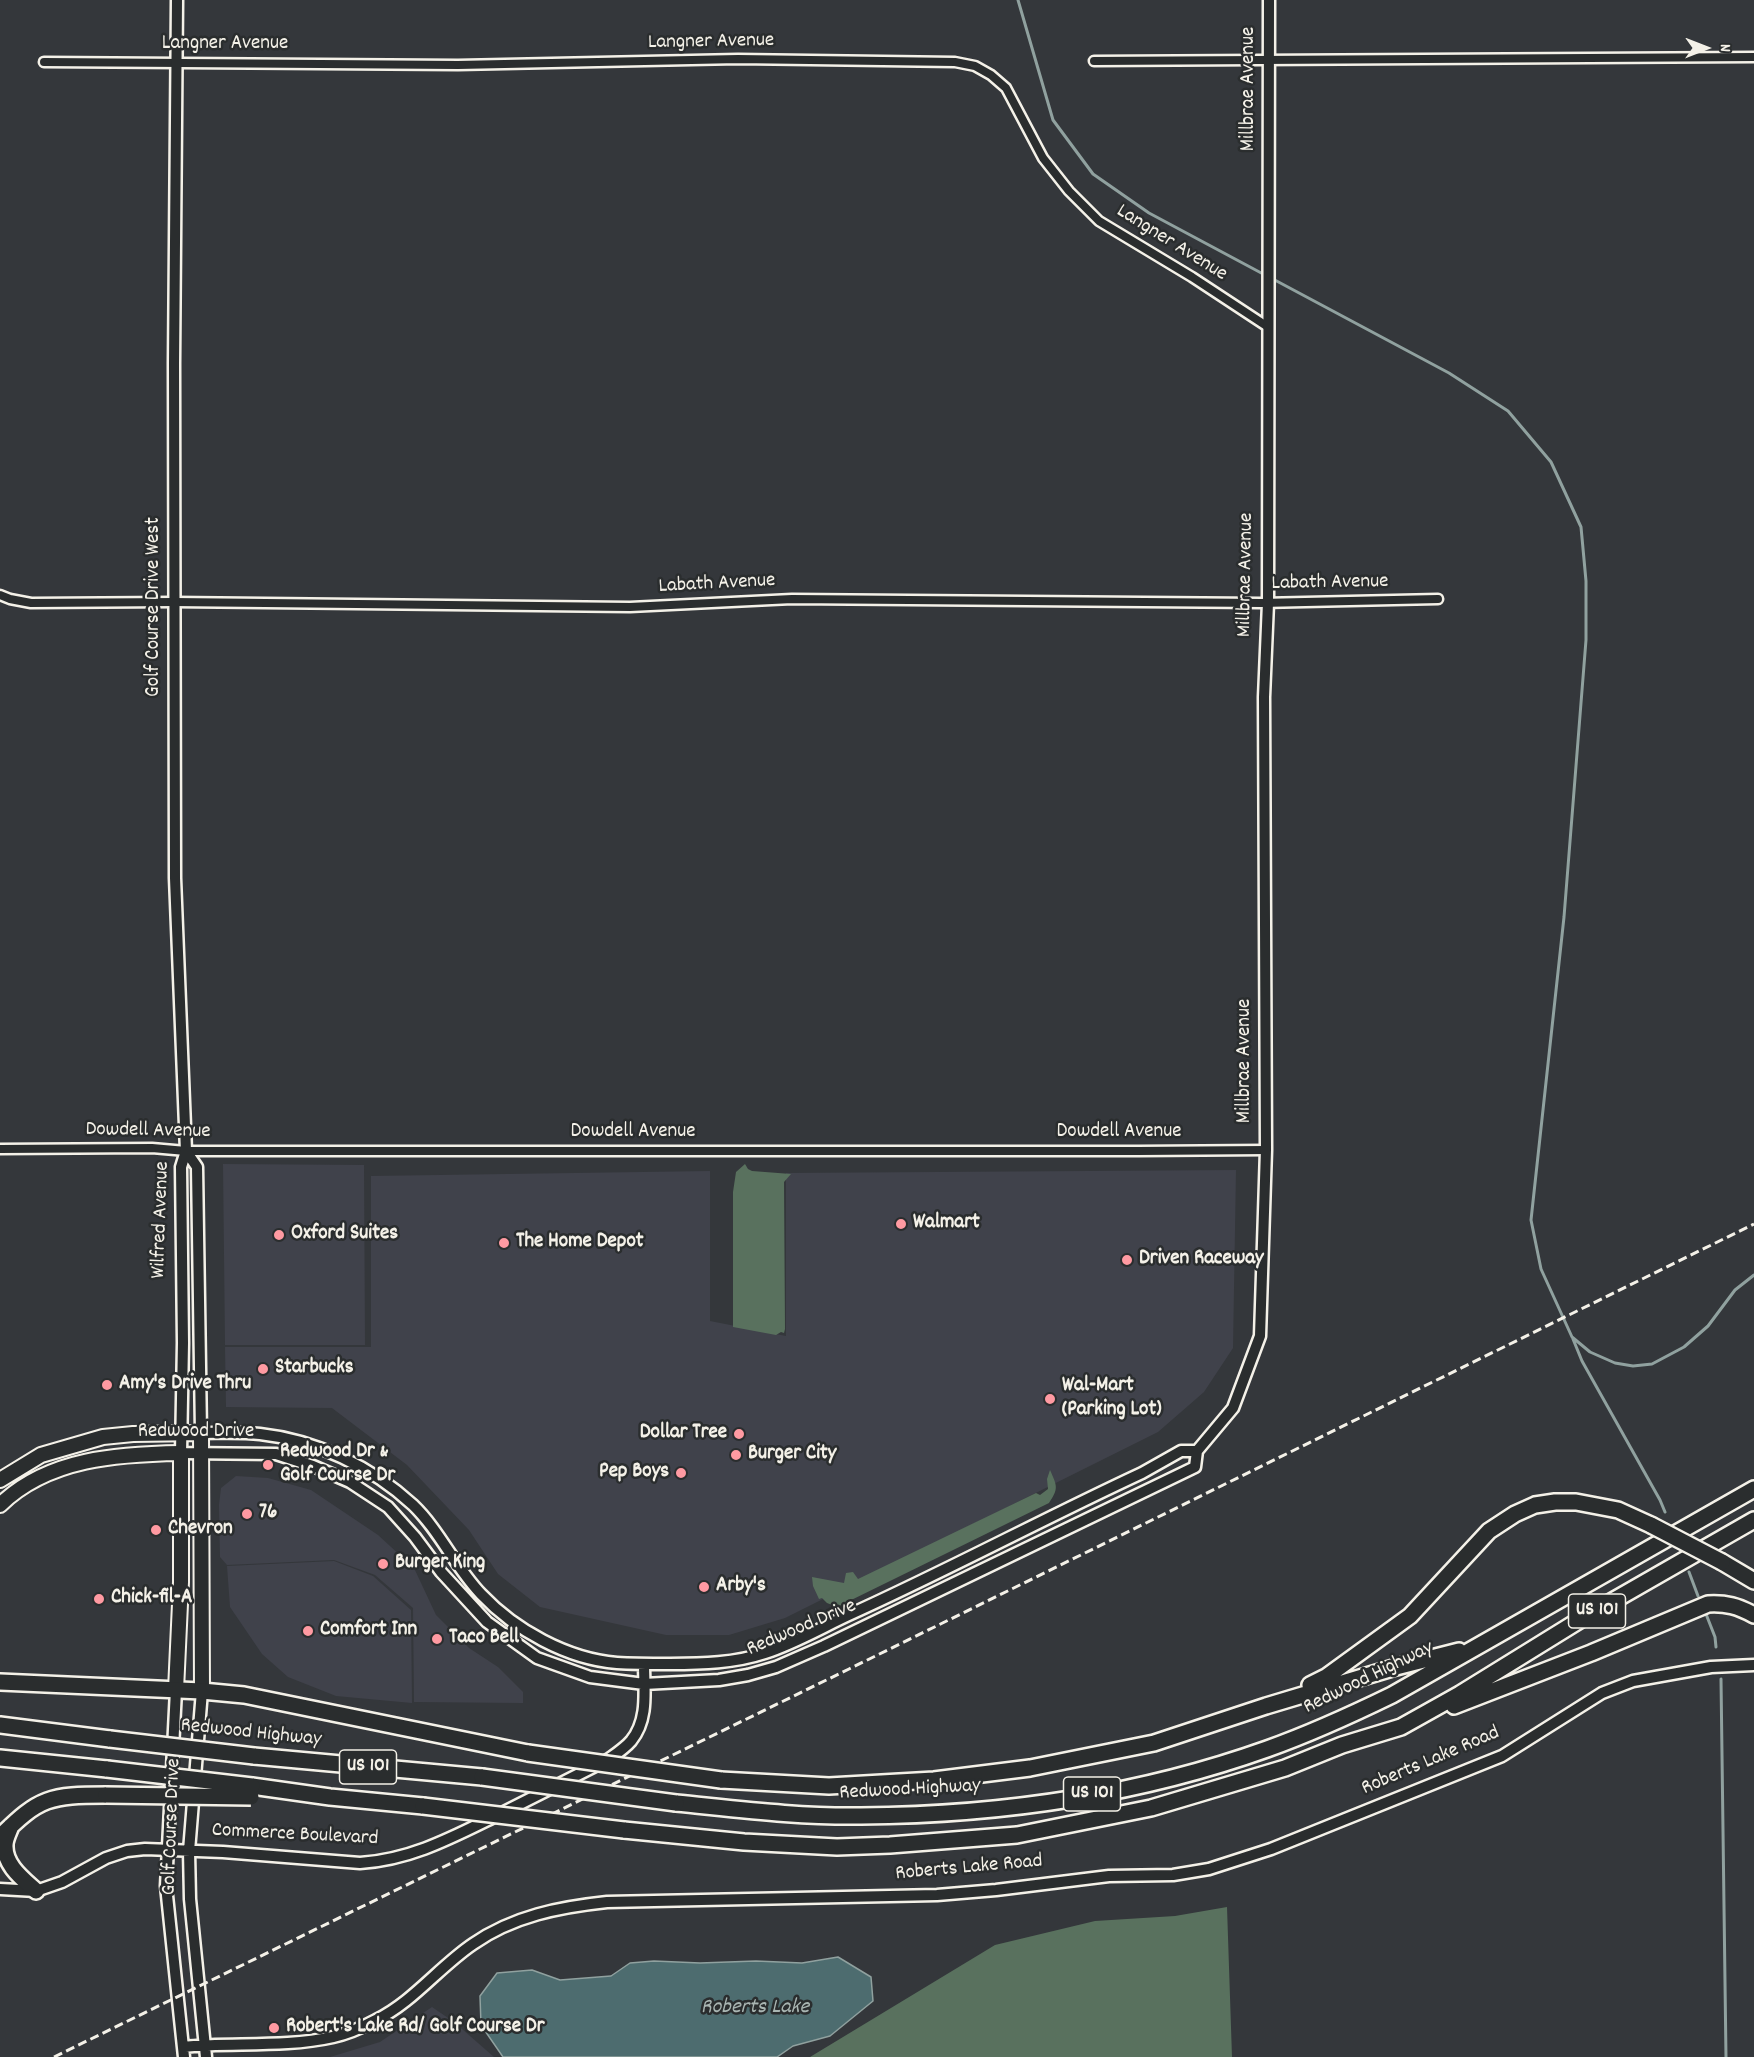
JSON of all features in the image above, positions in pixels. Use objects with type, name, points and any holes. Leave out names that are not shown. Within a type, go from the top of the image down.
[{"type":"highway","name":"Redwood Highway","points":[[0,1725],[254,1756],[482,1777],[676,1803],[816,1815],[952,1813],[1015,1806],[1180,1776],[1306,1734],[1392,1695],[1754,1489]]},
{"type":"highway","points":[[1266,1706],[1326,1677],[1410,1616],[1489,1531],[1515,1514],[1535,1506],[1555,1502],[1576,1502],[1618,1510],[1722,1562],[1754,1581]]},
{"type":"highway","name":"US 101","points":[[0,1758],[107,1769],[252,1792],[423,1806],[744,1842],[837,1846],[890,1845],[1017,1835],[1151,1808],[1285,1768],[1342,1745],[1401,1727],[1460,1694],[1583,1618],[1754,1520]]},
{"type":"highway","points":[[1401,1727],[1597,1651],[1708,1604],[1725,1603],[1754,1614]]},
{"type":"highway","points":[[0,1682],[244,1695],[528,1753],[721,1780],[830,1786],[934,1780],[1030,1768],[1154,1743],[1396,1667],[1479,1646]]},
{"type":"highway","points":[[36,1891],[14,1870],[8,1860],[5,1844],[5,1831],[30,1808],[50,1799],[74,1795],[252,1792]]},
{"type":"main road","name":"Redwood Drive","points":[[0,1480],[41,1455],[104,1437],[133,1434],[201,1433]]},
{"type":"main road","name":"Wilfred Avenue","points":[[201,1433],[202,1453]]},
{"type":"main road","name":"Redwood Drive","points":[[0,1505],[26,1485],[50,1473],[91,1459],[126,1454],[181,1453]]},
{"type":"main road","name":"Golf Course Drive","points":[[176,1690],[181,1582],[181,1453]]},
{"type":"main road","name":"Golf Course Drive","points":[[202,1453],[202,1691]]},
{"type":"street","points":[[176,62],[177,0]]},
{"type":"street","name":"Millbrae Avenue","points":[[1266,1150],[1264,697],[1268,603],[1269,0]]},
{"type":"street","points":[[1094,61],[1754,57]]},
{"type":"street","name":"Langner Avenue","points":[[45,62],[458,65],[738,59],[955,62],[975,66],[991,75],[1006,88],[1043,158],[1069,191],[1100,221],[1268,327]]},
{"type":"street","name":"Golf Course Drive West","points":[[176,62],[174,878],[186,1151]]},
{"type":"street","name":"Labath Avenue","points":[[0,595],[31,603],[174,602],[630,607],[792,599],[1268,603],[1438,599]]},
{"type":"street","name":"Dowdell Avenue","points":[[0,1149],[152,1148],[186,1151],[1266,1150]]},
{"type":"street","name":"Redwood Drive","points":[[181,1453],[276,1454],[313,1466],[350,1482],[388,1507],[415,1537],[441,1572],[487,1622],[537,1658],[590,1677],[644,1684],[719,1680],[748,1675],[776,1667],[824,1646],[1195,1467],[1197,1451],[1233,1408],[1260,1336],[1266,1150]]},
{"type":"street","name":"Wilfred Avenue","points":[[186,1151],[197,1167],[201,1433]]},
{"type":"street","name":"Wilfred Avenue","points":[[181,1453],[181,1167],[186,1151]]},
{"type":"street","name":"Redwood Drive","points":[[201,1433],[259,1434],[299,1441],[317,1446],[359,1467],[382,1481],[413,1506],[431,1526],[454,1561],[481,1595],[511,1620],[555,1647],[586,1658],[615,1663],[644,1664],[731,1661],[765,1653],[796,1641],[883,1599],[1142,1473],[1181,1451],[1197,1451]]},
{"type":"street","points":[[350,1482],[359,1467]]},
{"type":"street","points":[[441,1572],[454,1561]]},
{"type":"street","points":[[537,1658],[544,1641]]},
{"type":"street","name":"Commerce Boulevard","points":[[0,1889],[36,1891],[62,1882],[106,1858],[128,1851],[189,1851],[360,1863],[383,1862],[409,1855],[442,1842],[609,1760],[630,1742],[641,1726],[644,1710],[644,1664]]},
{"type":"street","name":"Roberts Lake Road","points":[[183,2052],[205,2045],[268,2044],[334,2037],[379,2019],[414,1994],[472,1944],[500,1928],[530,1916],[570,1906],[607,1902],[937,1894],[996,1890],[1109,1876],[1173,1875],[1209,1869],[1271,1849],[1502,1756],[1602,1693],[1633,1682],[1711,1667],[1751,1665]]},
{"type":"street","name":"Golf Course Drive","points":[[176,1690],[166,1886],[183,2052]]},
{"type":"street","name":"Golf Course Drive","points":[[202,1691],[189,1851],[190,1899],[206,2057]]},
{"type":"shaded area","points":[[223,1164],[364,1165],[365,1345],[225,1345]]},
{"type":"shaded area","points":[[1236,1170],[1233,1348],[1204,1392],[1158,1432],[785,1618],[729,1635],[666,1635],[540,1607],[498,1574],[469,1530],[407,1465],[332,1408],[226,1407],[225,1347],[371,1347],[371,1176],[710,1171],[710,1321],[786,1336],[786,1173]]},
{"type":"shaded area","points":[[236,1476],[268,1478],[311,1490],[378,1535],[414,1568],[436,1615],[469,1648],[498,1667],[523,1692],[523,1703],[414,1702],[413,1608],[375,1575],[334,1560],[227,1565],[220,1557],[219,1505],[221,1488]]},
{"type":"shaded area","points":[[334,1561],[373,1576],[411,1610],[412,1703],[336,1696],[288,1677],[262,1654],[230,1607],[227,1566]]},
{"type":"shaded area","points":[[432,2007],[454,2022],[494,2057],[330,2057],[380,2042]]},
{"type":"green space","points":[[745,1164],[752,1171],[791,1174],[784,1182],[785,1329],[784,1333],[776,1335],[733,1327],[733,1192],[736,1172]]},
{"type":"green space","points":[[1050,1470],[1056,1487],[1049,1503],[837,1607],[822,1598],[819,1599],[812,1577],[844,1583],[846,1573],[853,1572],[858,1579],[1036,1493],[1040,1495],[1048,1489],[1047,1479]]},
{"type":"green space","points":[[1227,1907],[1232,2057],[810,2057],[995,1945],[1095,1921],[1175,1916]]},
{"type":"water","name":"Roberts Lake","points":[[838,1957],[871,1977],[873,2001],[830,2036],[793,2046],[777,2057],[503,2057],[481,2025],[480,1996],[497,1973],[532,1970],[560,1980],[611,1976],[630,1963],[654,1961],[802,1963]]},
{"type":"waterway","points":[[1018,0],[1053,120],[1093,174],[1149,213],[1265,275]]},
{"type":"waterway","points":[[1271,278],[1449,373],[1508,411],[1551,462],[1581,527],[1586,581],[1586,640],[1564,917],[1531,1220],[1541,1269],[1572,1337],[1590,1352],[1615,1363],[1633,1366],[1652,1364],[1684,1347],[1708,1326],[1735,1290],[1754,1275]]},
{"type":"waterway","points":[[1573,1339],[1582,1361],[1665,1512]]},
{"type":"waterway","points":[[1689,1572],[1698,1596]]},
{"type":"waterway","points":[[1706,1614],[1715,1637],[1716,1647]]},
{"type":"waterway","points":[[1721,1679],[1726,2057]]},
{"type":"railway","points":[[54,2057],[1754,1224]]},
{"type":"place","name":"Walmart","points":[[901,1224]]},
{"type":"place","name":"Oxford Suites","points":[[279,1235]]},
{"type":"place","name":"The Home Depot","points":[[504,1243]]},
{"type":"place","name":"Driven Raceway","points":[[1127,1260]]},
{"type":"place","name":"Starbucks","points":[[263,1369]]},
{"type":"place","name":"Amy's Drive Thru","points":[[107,1385]]},
{"type":"place","name":"Wal-Mart (Parking Lot)","points":[[1050,1399]]},
{"type":"place","name":"Dollar Tree","points":[[739,1434]]},
{"type":"place","name":"Burger City","points":[[736,1455]]},
{"type":"place","name":"Redwood Dr & Golf Course Dr","points":[[268,1465]]},
{"type":"place","name":"Pep Boys","points":[[681,1473]]},
{"type":"place","name":"76","points":[[247,1514]]},
{"type":"place","name":"Chevron","points":[[156,1530]]},
{"type":"place","name":"Burger King","points":[[383,1564]]},
{"type":"place","name":"Arby's","points":[[704,1587]]},
{"type":"place","name":"Chick-fil-A","points":[[99,1599]]},
{"type":"place","name":"Comfort Inn","points":[[308,1631]]},
{"type":"place","name":"Taco Bell","points":[[437,1639]]},
{"type":"place","name":"Robert's Lake Rd/ Golf Course Dr","points":[[274,2028]]}]
